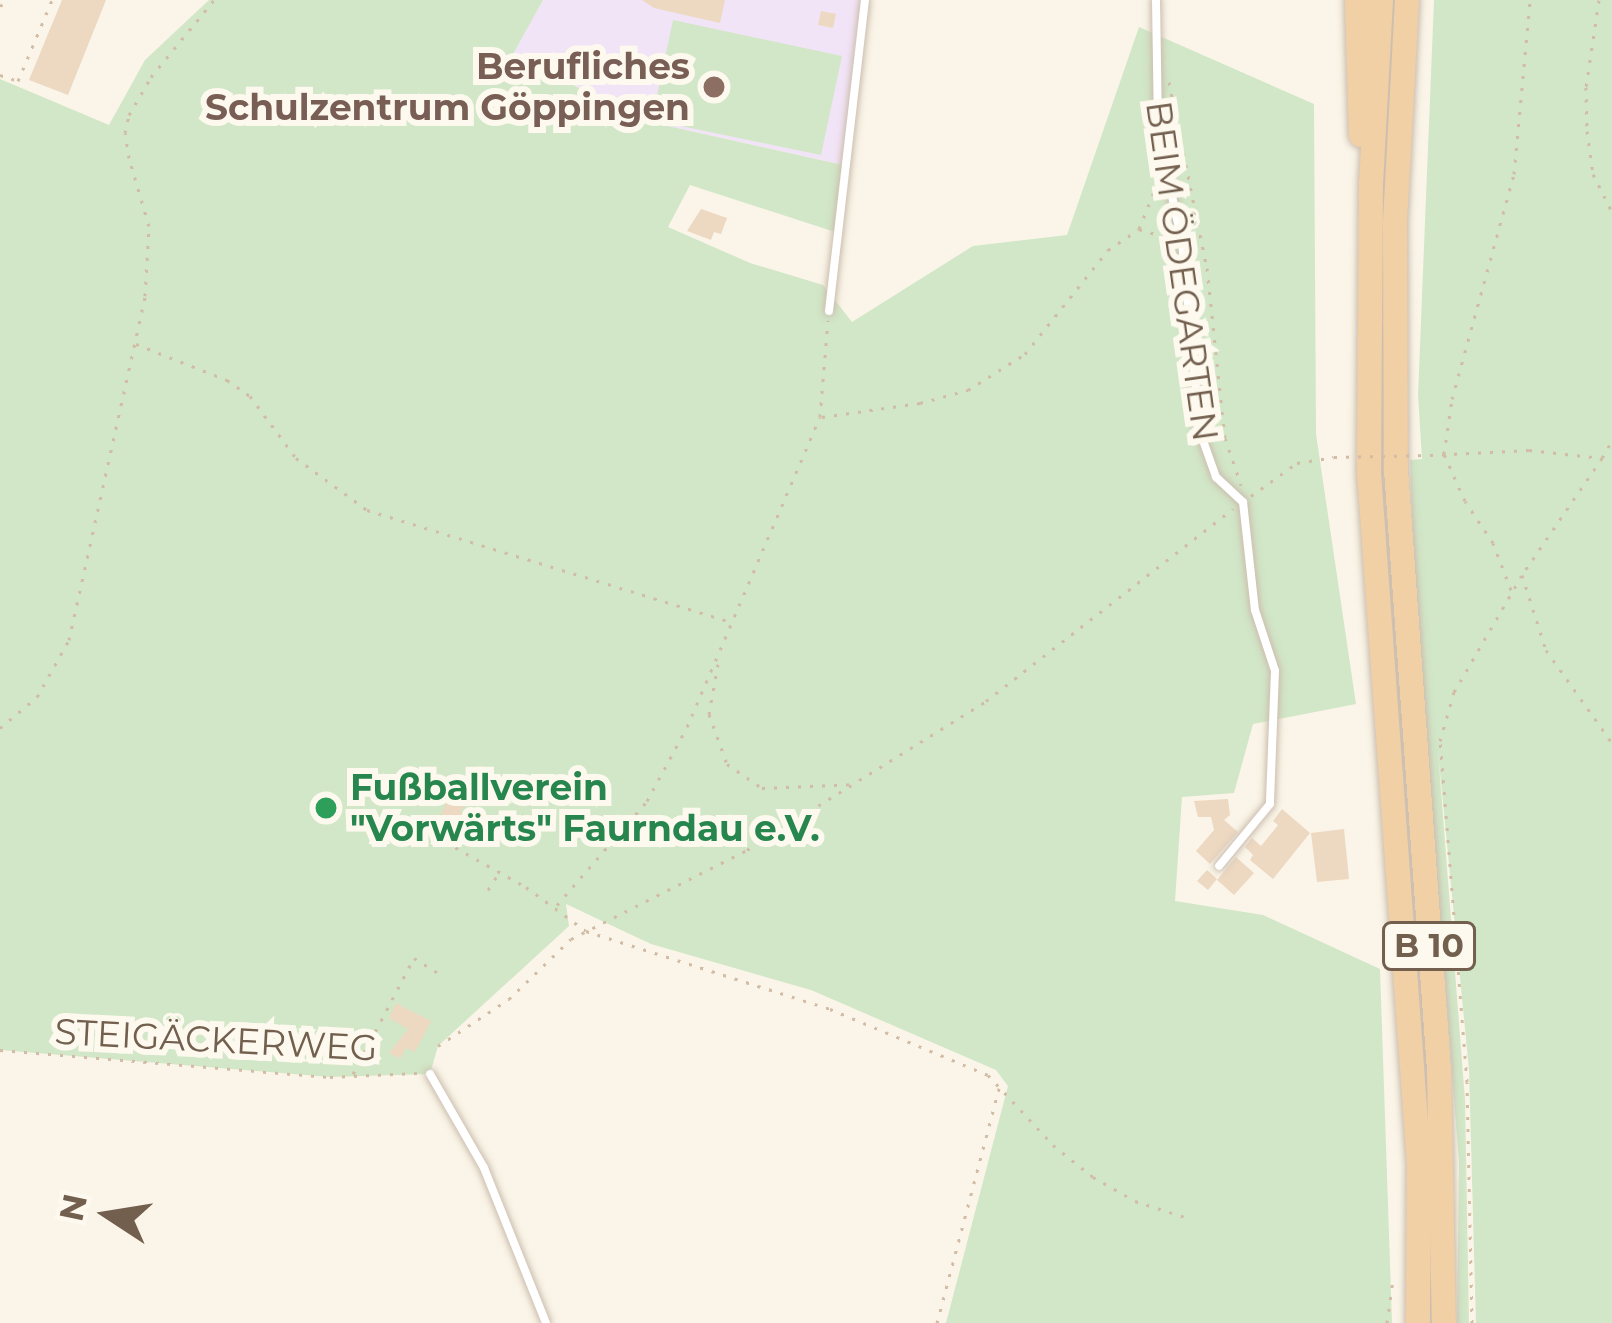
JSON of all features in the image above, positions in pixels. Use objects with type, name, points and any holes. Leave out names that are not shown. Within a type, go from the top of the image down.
[{"type":"highway","name":"B 10","points":[[1357,0],[1359,125],[1371,182]]},
{"type":"highway","name":"B 10","points":[[1381,0],[1371,182],[1369,473],[1418,1141],[1418,1323]]},
{"type":"highway","name":"B 10","points":[[1407,0],[1395,225],[1396,469],[1439,1071],[1444,1323]]},
{"type":"lane","points":[[829,311],[865,0]]},
{"type":"lane","name":"BEIM ÖDEGARTEN","points":[[1156,0],[1155,69],[1164,165],[1182,242],[1200,432],[1216,477],[1241,500],[1255,610],[1275,671],[1270,804],[1219,866]]},
{"type":"lane","points":[[430,1074],[484,1168],[546,1323]]},
{"type":"path","points":[[0,6],[8,0]]},
{"type":"path","points":[[0,75],[18,81],[52,0]]},
{"type":"path","points":[[0,728],[38,697],[69,640],[133,343],[151,251],[143,194],[125,133],[151,77],[214,0]]},
{"type":"path","points":[[1512,592],[1493,543],[1465,501],[1444,454],[1452,399],[1514,174],[1530,0]]},
{"type":"path","points":[[1599,0],[1586,87],[1587,131],[1593,174],[1612,212]]},
{"type":"path","points":[[1155,69],[1168,75],[1186,159],[1241,500]]},
{"type":"path","points":[[820,417],[920,403],[968,390],[1025,354],[1108,250],[1139,229],[1164,165]]},
{"type":"path","points":[[1139,229],[1182,242]]},
{"type":"path","points":[[556,906],[647,801],[719,656],[820,417],[829,311]]},
{"type":"path","points":[[133,343],[227,380],[250,396],[296,458],[368,510],[734,622]]},
{"type":"path","points":[[1472,1323],[1467,1082],[1438,760],[1454,692],[1522,575],[1612,442]]},
{"type":"path","points":[[438,1046],[490,1013],[586,931],[747,850],[860,784],[986,701],[1241,500],[1297,463],[1334,457],[1529,450],[1601,458]]},
{"type":"path","points":[[1522,575],[1546,650],[1612,742]]},
{"type":"path","points":[[719,656],[709,714],[728,764],[762,788],[860,784]]},
{"type":"path","points":[[424,830],[556,906],[586,931],[830,1009],[988,1075],[1053,1145],[1093,1177],[1135,1201],[1188,1218]]},
{"type":"path","points":[[488,890],[497,875]]},
{"type":"path","points":[[352,1076],[414,958],[443,976]]},
{"type":"path","name":"STEIGÄCKERWEG","points":[[0,1050],[352,1076],[430,1074]]},
{"type":"path","points":[[938,1323],[999,1086]]},
{"type":"path","points":[[1387,1323],[1393,1279]]},
{"type":"shaded area","name":"Berufliches Schulzentrum Göppingen","points":[[543,0],[861,0],[843,165],[641,120],[512,53]]},
{"type":"green space","points":[[209,0],[543,0],[513,54],[641,120],[843,165],[835,232],[690,185],[668,227],[750,263],[823,285],[852,322],[973,246],[1067,235],[1139,27],[1314,104],[1316,434],[1356,704],[1253,724],[1234,793],[1182,797],[1175,901],[1263,915],[1380,969],[1392,1323],[946,1323],[1008,1086],[996,1070],[811,990],[651,944],[566,904],[569,926],[438,1046],[430,1074],[330,1077],[0,1050],[0,79],[109,125],[145,60]]},
{"type":"green space","points":[[1434,0],[1612,0],[1612,1323],[1476,1323],[1469,1070],[1438,751],[1465,1100],[1469,1323],[1457,1323],[1459,1163],[1415,595],[1410,460],[1422,459],[1418,395]]},
{"type":"green space","points":[[673,20],[842,56],[821,155],[652,120]]},
{"type":"building","points":[[62,0],[106,0],[68,95],[29,80]]},
{"type":"building","points":[[642,0],[725,0],[720,23],[654,8]]},
{"type":"building","points":[[821,11],[836,14],[833,28],[818,25]]},
{"type":"building","points":[[701,209],[727,218],[721,234],[714,232],[711,240],[687,231]]},
{"type":"building","points":[[450,796],[465,803],[460,813],[471,819],[476,809],[486,814],[478,838],[439,818]]},
{"type":"building","points":[[1228,799],[1230,815],[1224,820],[1238,832],[1210,864],[1196,851],[1214,830],[1211,817],[1198,817],[1194,801]]},
{"type":"building","points":[[1282,809],[1310,833],[1273,879],[1250,860],[1253,855],[1245,847],[1252,838],[1261,846],[1278,825],[1273,821]]},
{"type":"building","points":[[1344,829],[1349,879],[1317,882],[1311,833]]},
{"type":"building","points":[[1236,857],[1254,873],[1234,895],[1217,880]]},
{"type":"building","points":[[1207,870],[1217,879],[1208,890],[1197,881]]},
{"type":"building","points":[[396,1003],[431,1021],[415,1052],[406,1048],[400,1059],[389,1053],[408,1029],[389,1018]]},
{"type":"place","name":"Berufliches Schulzentrum Göppingen","points":[[714,87]]},
{"type":"place","name":"Fußballverein \"Vorwärts\" Faurndau e.V.","points":[[326,808]]}]
